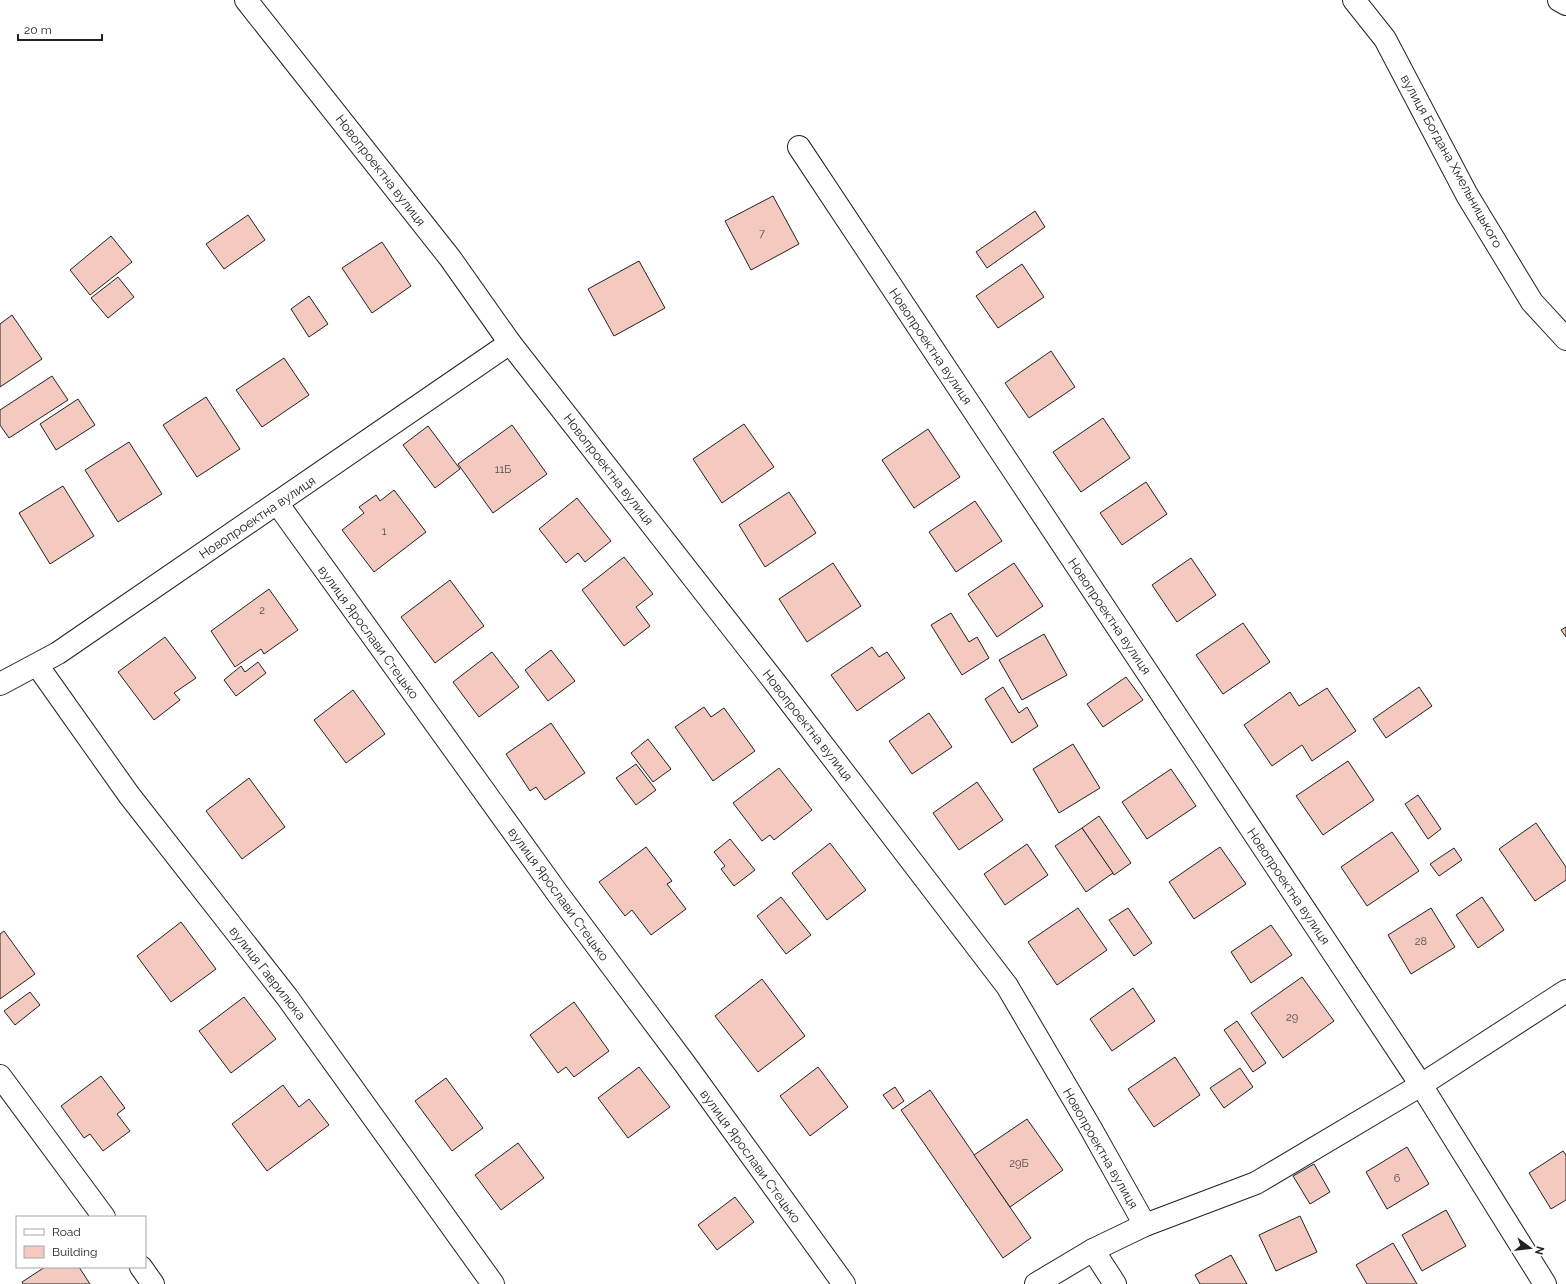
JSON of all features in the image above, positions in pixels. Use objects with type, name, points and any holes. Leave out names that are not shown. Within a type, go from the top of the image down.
[{"type":"street","name":"Новопроектна вулиця","points":[[246,0],[450,258],[510,343],[772,679],[1007,986],[1086,1120],[1145,1225]]},
{"type":"street","name":"вулиця Богдана Хмельницького","points":[[1354,0],[1385,39],[1467,195],[1532,302],[1566,339]]},
{"type":"street","points":[[1559,0],[1566,4]]},
{"type":"street","name":"Новопроектна вулиця","points":[[799,147],[1421,1085],[1545,1284]]},
{"type":"street","name":"Новопроектна вулиця","points":[[0,684],[58,653],[510,343]]},
{"type":"street","name":"вулиця Ярослави Стецько","points":[[277,503],[558,894],[680,1058],[844,1284]]},
{"type":"street","name":"вулиця Гаврилюка","points":[[37,665],[129,795],[287,997],[493,1284]]},
{"type":"street","points":[[1036,1284],[1093,1250],[1145,1225],[1256,1183],[1421,1085],[1566,991]]},
{"type":"street","points":[[0,1076],[103,1216]]},
{"type":"street","points":[[1093,1250],[1115,1284]]},
{"type":"street","points":[[142,1268],[153,1284]]},
{"type":"building","points":[[773,196],[799,244],[751,270],[725,221]]},
{"type":"building","points":[[1035,211],[1045,227],[987,268],[976,252]]},
{"type":"building","points":[[248,215],[265,240],[224,269],[206,244]]},
{"type":"building","points":[[111,236],[132,262],[90,295],[70,270]]},
{"type":"building","points":[[382,242],[411,286],[372,313],[342,268]]},
{"type":"building","points":[[639,261],[665,308],[614,336],[588,289]]},
{"type":"building","points":[[1022,264],[1044,297],[998,328],[976,296]]},
{"type":"building","points":[[118,277],[134,297],[108,318],[91,298]]},
{"type":"building","points":[[309,296],[328,324],[309,337],[291,309]]},
{"type":"building","points":[[12,315],[42,359],[0,387],[0,324]]},
{"type":"building","points":[[1051,351],[1075,387],[1029,418],[1005,383]]},
{"type":"building","points":[[284,358],[309,395],[262,427],[236,390]]},
{"type":"building","points":[[52,376],[68,400],[9,438],[0,425],[0,410]]},
{"type":"building","points":[[206,397],[240,449],[197,477],[163,425]]},
{"type":"building","points":[[78,399],[95,425],[56,450],[40,424]]},
{"type":"building","points":[[1103,418],[1130,458],[1081,492],[1053,452]]},
{"type":"building","points":[[744,424],[774,467],[722,503],[693,459]]},
{"type":"building","points":[[512,425],[547,474],[493,513],[458,464]]},
{"type":"building","points":[[428,426],[460,469],[435,488],[403,445]]},
{"type":"building","points":[[928,429],[960,477],[914,508],[882,460]]},
{"type":"building","points":[[129,442],[162,494],[118,522],[85,470]]},
{"type":"building","points":[[1146,482],[1167,514],[1122,545],[1100,513]]},
{"type":"building","points":[[63,486],[94,536],[50,564],[19,513]]},
{"type":"building","points":[[394,490],[426,532],[374,572],[342,530],[364,513],[359,507],[376,495],[380,501]]},
{"type":"building","points":[[789,492],[816,533],[765,567],[739,525]]},
{"type":"building","points":[[577,498],[611,541],[585,562],[578,553],[566,563],[539,529]]},
{"type":"building","points":[[975,501],[1002,541],[956,572],[929,532]]},
{"type":"building","points":[[624,557],[653,594],[636,607],[650,626],[624,646],[582,590]]},
{"type":"building","points":[[1191,558],[1216,595],[1177,622],[1152,585]]},
{"type":"building","points":[[833,563],[861,606],[807,642],[779,599]]},
{"type":"building","points":[[1014,563],[1043,606],[997,637],[968,594]]},
{"type":"building","points":[[450,580],[484,626],[435,663],[401,617]]},
{"type":"building","points":[[269,589],[298,630],[264,654],[261,649],[235,667],[211,631]]},
{"type":"building","points":[[951,613],[969,642],[977,637],[989,658],[962,675],[931,625]]},
{"type":"building","points":[[1243,623],[1270,662],[1223,694],[1196,655]]},
{"type":"building","points":[[1566,627],[1566,637],[1561,630]]},
{"type":"building","points":[[1044,634],[1067,675],[1022,700],[999,660]]},
{"type":"building","points":[[165,637],[196,678],[174,693],[180,700],[154,720],[118,672]]},
{"type":"building","points":[[872,647],[879,657],[887,652],[905,678],[857,711],[831,675]]},
{"type":"building","points":[[551,650],[575,681],[548,701],[525,670]]},
{"type":"building","points":[[492,652],[519,687],[479,717],[453,682]]},
{"type":"building","points":[[258,662],[266,673],[236,696],[224,680],[241,666],[245,672]]},
{"type":"building","points":[[1126,677],[1143,700],[1103,727],[1087,704]]},
{"type":"building","points":[[1003,687],[1019,713],[1027,707],[1038,726],[1012,743],[985,699]]},
{"type":"building","points":[[1419,687],[1432,706],[1386,738],[1373,719]]},
{"type":"building","points":[[1327,688],[1356,731],[1312,761],[1302,745],[1272,766],[1244,725],[1290,692],[1299,706]]},
{"type":"building","points":[[353,690],[385,734],[346,763],[314,720]]},
{"type":"building","points":[[704,707],[711,717],[724,708],[755,751],[713,781],[675,727]]},
{"type":"building","points":[[929,713],[952,747],[912,774],[889,741]]},
{"type":"building","points":[[551,723],[585,773],[545,800],[536,787],[530,791],[506,754]]},
{"type":"building","points":[[648,739],[671,769],[653,782],[631,753]]},
{"type":"building","points":[[1073,744],[1100,788],[1059,813],[1033,769]]},
{"type":"building","points":[[1348,761],[1374,800],[1323,835],[1296,796]]},
{"type":"building","points":[[636,764],[656,790],[636,805],[616,778]]},
{"type":"building","points":[[779,768],[812,810],[774,840],[770,835],[762,841],[733,803]]},
{"type":"building","points":[[1171,769],[1196,806],[1147,839],[1122,802]]},
{"type":"building","points":[[249,778],[285,827],[242,859],[206,811]]},
{"type":"building","points":[[977,782],[1003,820],[959,850],[933,813]]},
{"type":"building","points":[[1418,795],[1441,829],[1428,839],[1405,804]]},
{"type":"building","points":[[1099,816],[1131,863],[1114,875],[1082,828]]},
{"type":"building","points":[[1536,823],[1566,867],[1566,880],[1535,901],[1499,849]]},
{"type":"building","points":[[1082,828],[1113,873],[1086,892],[1055,846]]},
{"type":"building","points":[[1392,832],[1419,871],[1367,906],[1341,867]]},
{"type":"building","points":[[730,839],[755,870],[734,886],[721,869],[725,866],[714,852]]},
{"type":"building","points":[[830,843],[866,890],[827,920],[792,873]]},
{"type":"building","points":[[1027,844],[1048,875],[1005,905],[984,874]]},
{"type":"building","points":[[646,847],[672,881],[667,884],[686,909],[651,935],[632,910],[625,916],[599,882]]},
{"type":"building","points":[[1220,847],[1246,884],[1194,919],[1169,882]]},
{"type":"building","points":[[1454,848],[1462,860],[1439,876],[1430,864]]},
{"type":"building","points":[[781,897],[811,935],[786,954],[757,916]]},
{"type":"building","points":[[1482,897],[1504,930],[1478,948],[1456,915]]},
{"type":"building","points":[[1078,908],[1107,950],[1057,985],[1028,942]]},
{"type":"building","points":[[1128,908],[1152,943],[1134,956],[1109,920]]},
{"type":"building","points":[[1431,908],[1455,947],[1411,974],[1388,935]]},
{"type":"building","points":[[181,922],[216,969],[171,1002],[137,956]]},
{"type":"building","points":[[1271,925],[1292,955],[1251,983],[1231,952]]},
{"type":"building","points":[[4,931],[35,974],[0,999],[0,934]]},
{"type":"building","points":[[1302,977],[1334,1021],[1283,1058],[1251,1013]]},
{"type":"building","points":[[762,979],[805,1036],[758,1072],[715,1016]]},
{"type":"building","points":[[1133,988],[1155,1021],[1112,1051],[1090,1019]]},
{"type":"building","points":[[30,992],[40,1005],[15,1025],[4,1011]]},
{"type":"building","points":[[244,997],[276,1039],[231,1073],[199,1031]]},
{"type":"building","points":[[574,1002],[609,1051],[574,1077],[566,1067],[558,1073],[530,1035]]},
{"type":"building","points":[[1237,1021],[1266,1063],[1253,1072],[1224,1030]]},
{"type":"building","points":[[1175,1057],[1200,1095],[1154,1127],[1128,1089]]},
{"type":"building","points":[[639,1067],[670,1107],[628,1138],[598,1098]]},
{"type":"building","points":[[818,1067],[848,1107],[810,1136],[780,1096]]},
{"type":"building","points":[[1240,1068],[1253,1087],[1224,1108],[1210,1088]]},
{"type":"building","points":[[101,1076],[125,1108],[117,1114],[130,1131],[103,1151],[90,1134],[84,1138],[61,1106]]},
{"type":"building","points":[[446,1078],[483,1128],[452,1151],[415,1101]]},
{"type":"building","points":[[283,1085],[299,1107],[309,1099],[329,1125],[267,1171],[232,1124]]},
{"type":"building","points":[[895,1087],[904,1101],[893,1109],[883,1095]]},
{"type":"building","points":[[930,1090],[1031,1238],[1003,1258],[901,1110]]},
{"type":"building","points":[[1027,1119],[1063,1170],[1010,1207],[974,1155]]},
{"type":"building","points":[[518,1143],[544,1178],[501,1210],[475,1175]]},
{"type":"building","points":[[1407,1147],[1429,1184],[1387,1209],[1366,1172]]},
{"type":"building","points":[[1563,1151],[1566,1155],[1566,1200],[1551,1209],[1529,1173]]},
{"type":"building","points":[[1314,1164],[1330,1192],[1310,1204],[1293,1176]]},
{"type":"building","points":[[735,1197],[754,1222],[717,1250],[698,1225]]},
{"type":"building","points":[[1446,1210],[1466,1246],[1422,1271],[1402,1235]]},
{"type":"building","points":[[1300,1216],[1317,1252],[1276,1271],[1259,1235]]},
{"type":"building","points":[[1393,1243],[1417,1284],[1367,1284],[1356,1265]]},
{"type":"building","points":[[1231,1255],[1247,1284],[1200,1284],[1195,1275]]},
{"type":"building","points":[[43,1268],[80,1268],[90,1284],[23,1284],[22,1282]]}]
